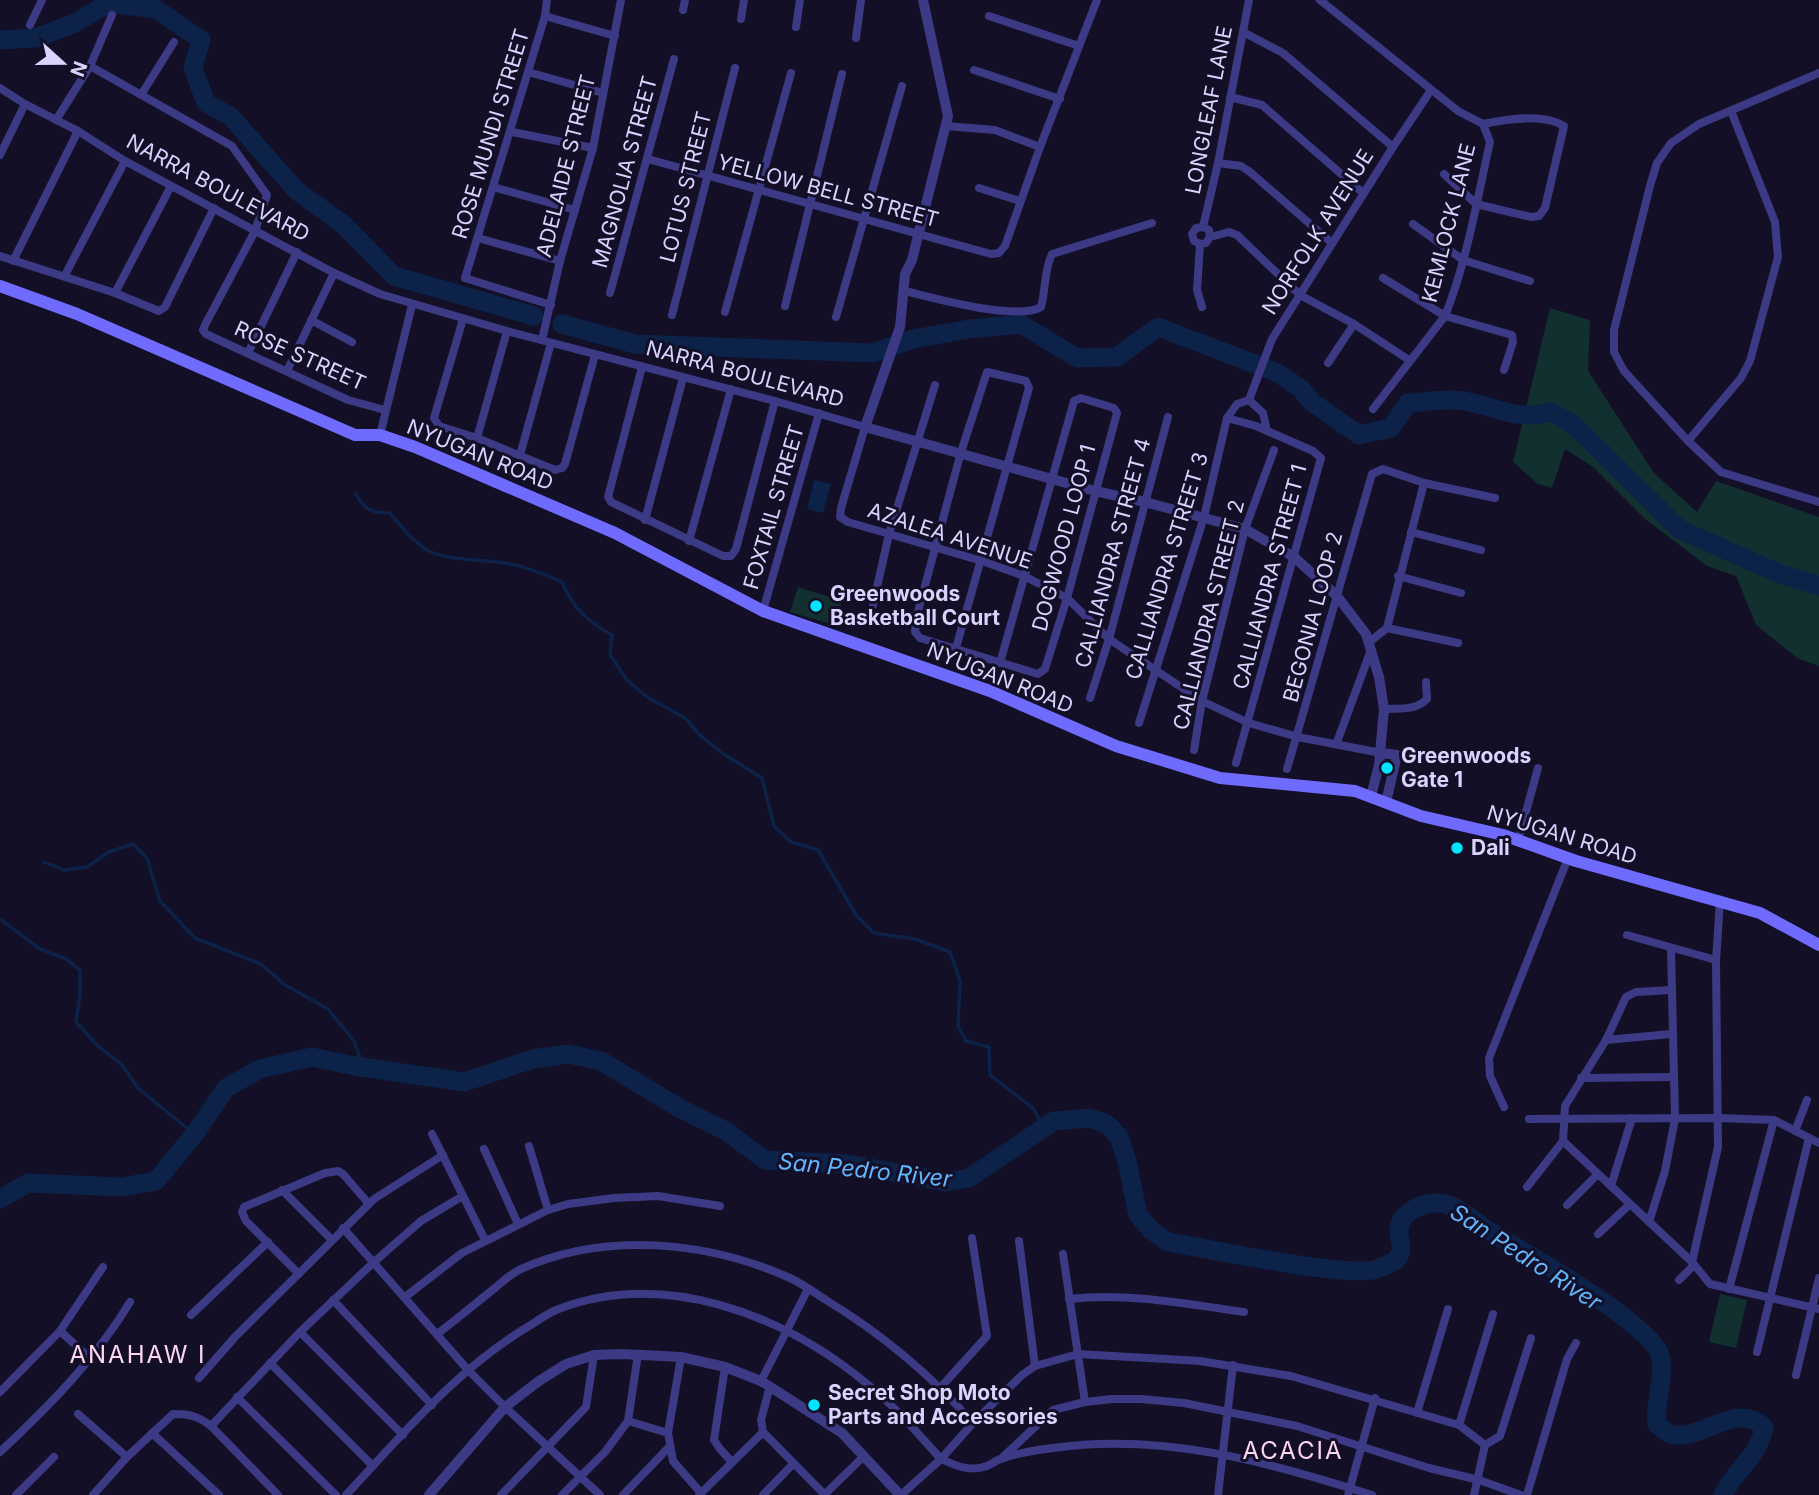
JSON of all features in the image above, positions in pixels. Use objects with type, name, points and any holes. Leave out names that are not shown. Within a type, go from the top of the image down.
[{"type":"main road","name":"NYUGAN ROAD","points":[[0,286],[77,314],[355,435],[380,435],[415,447],[615,533],[763,611],[990,691],[1116,746],[1220,778],[1355,791],[1421,816],[1458,823],[1568,858],[1760,913],[1819,945]]},
{"type":"street","points":[[30,25],[41,0]]},
{"type":"street","name":"ROSE MUNDI STREET","points":[[547,0],[545,16],[512,132],[465,278],[551,306]]},
{"type":"street","points":[[741,19],[744,0]]},
{"type":"street","points":[[796,27],[800,0]]},
{"type":"street","points":[[856,38],[861,0]]},
{"type":"street","points":[[865,427],[886,373],[909,292],[912,260],[948,116],[920,0]]},
{"type":"street","points":[[979,188],[1020,201],[1097,0]]},
{"type":"street","name":"LONGLEAF LANE","points":[[1203,226],[1218,163],[1249,0]]},
{"type":"street","points":[[1320,0],[1458,111],[1483,124],[1515,118],[1558,122],[1564,126],[1545,208],[1539,216],[1531,217],[1476,204],[1444,174]]},
{"type":"street","name":"ADELAIDE STREET","points":[[542,340],[560,261],[593,148],[619,3]]},
{"type":"street","points":[[56,120],[90,66],[112,15]]},
{"type":"street","points":[[545,16],[615,36]]},
{"type":"street","points":[[989,16],[1079,46]]},
{"type":"street","points":[[1243,32],[1283,53],[1393,146]]},
{"type":"street","points":[[141,95],[174,42]]},
{"type":"street","name":"MAGNOLIA STREET","points":[[610,293],[674,59]]},
{"type":"street","points":[[90,66],[232,146],[267,195],[255,231]]},
{"type":"street","name":"LOTUS STREET","points":[[672,315],[735,68]]},
{"type":"street","points":[[974,70],[1060,99]]},
{"type":"street","points":[[528,72],[603,93]]},
{"type":"street","points":[[725,312],[791,73]]},
{"type":"street","points":[[1819,73],[1699,124],[1671,143],[1657,163],[1614,330],[1614,352],[1624,370],[1688,441],[1721,472],[1819,502]]},
{"type":"street","points":[[785,306],[842,74]]},
{"type":"street","points":[[836,317],[902,86]]},
{"type":"street","name":"NARRA BOULEVARD","points":[[0,88],[78,131],[125,162],[334,273],[380,294],[1095,491],[1245,529],[1294,556],[1337,596],[1366,634],[1379,677],[1384,709],[1381,752],[1371,796]]},
{"type":"street","name":"NORFOLK AVENUE","points":[[1250,398],[1272,339],[1431,90]]},
{"type":"street","points":[[1230,97],[1262,105],[1363,193]]},
{"type":"street","points":[[0,155],[25,104]]},
{"type":"street","points":[[1688,441],[1741,379],[1750,361],[1778,257],[1775,222],[1731,111]]},
{"type":"street","name":"KEMLOCK LANE","points":[[1373,409],[1445,316],[1463,260],[1490,142],[1483,124]]},
{"type":"street","points":[[946,126],[995,131],[1040,147]]},
{"type":"street","points":[[13,261],[78,131]]},
{"type":"street","points":[[512,132],[593,148]]},
{"type":"street","name":"YELLOW BELL STREET","points":[[648,159],[991,254],[999,253],[1005,246],[1020,201]]},
{"type":"street","points":[[65,275],[125,162]]},
{"type":"street","points":[[1218,163],[1241,166],[1250,172],[1332,243]]},
{"type":"street","points":[[116,293],[171,186]]},
{"type":"street","points":[[493,187],[575,210]]},
{"type":"street","points":[[0,256],[65,275],[159,311],[164,307],[214,208]]},
{"type":"street","points":[[909,292],[976,307],[1032,312],[1041,307],[1047,265],[1052,254],[1152,223]]},
{"type":"street","points":[[1413,224],[1463,260],[1530,281]]},
{"type":"street","points":[[1203,226],[1209,230],[1210,237],[1206,243],[1200,244],[1194,241],[1192,234],[1196,228],[1203,226]]},
{"type":"street","name":"ROSE STREET","points":[[255,231],[203,330],[206,334],[348,400],[385,410]]},
{"type":"street","points":[[1210,237],[1230,232],[1237,235],[1300,295],[1354,324],[1409,360]]},
{"type":"street","points":[[478,239],[560,261]]},
{"type":"street","points":[[1200,244],[1197,290],[1202,307]]},
{"type":"street","points":[[248,352],[296,252]]},
{"type":"street","points":[[900,323],[905,274],[912,260]]},
{"type":"street","points":[[286,371],[334,273]]},
{"type":"street","points":[[1383,278],[1445,316],[1512,335],[1513,342],[1504,370]]},
{"type":"street","points":[[380,435],[412,304]]},
{"type":"street","points":[[463,319],[434,418],[436,422],[439,426],[477,438],[555,470],[565,464],[595,355]]},
{"type":"street","points":[[312,320],[352,342]]},
{"type":"street","points":[[1328,363],[1354,324]]},
{"type":"street","points":[[477,438],[507,331]]},
{"type":"street","points":[[520,456],[551,343]]},
{"type":"street","points":[[642,367],[608,497],[611,502],[645,520],[723,556],[731,556],[736,549],[775,401]]},
{"type":"street","points":[[956,648],[1029,384],[987,372],[961,452],[916,619],[915,632],[920,638],[1000,663],[1051,479]]},
{"type":"street","points":[[645,520],[683,378]]},
{"type":"street","points":[[873,605],[889,534],[935,385]]},
{"type":"street","points":[[689,541],[731,389]]},
{"type":"street","name":"DOGWOOD LOOP 1","points":[[1000,663],[1042,673],[1067,598],[1116,410],[1077,398],[1074,401],[1051,479]]},
{"type":"street","points":[[1250,398],[1263,413],[1267,432],[1227,418],[1237,404],[1250,398]]},
{"type":"street","name":"FOXTAIL STREET","points":[[763,611],[819,413]]},
{"type":"street","name":"CALLIANDRA STREET 4","points":[[1090,698],[1109,639],[1168,417]]},
{"type":"street","name":"CALLIANDRA STREET 3","points":[[1139,723],[1204,517],[1227,418]]},
{"type":"street","name":"AZALEA AVENUE","points":[[865,427],[840,517],[848,522],[1024,576],[1067,598],[1109,639],[1202,701],[1249,723],[1298,737],[1381,752]]},
{"type":"street","name":"CALLIANDRA STREET 1","points":[[1236,762],[1321,458],[1313,451],[1267,432]]},
{"type":"street","name":"CALLIANDRA STREET 2","points":[[1194,750],[1202,701],[1245,529],[1274,450]]},
{"type":"street","name":"BEGONIA LOOP 2","points":[[1287,769],[1371,474],[1383,469],[1424,483]]},
{"type":"street","points":[[1337,742],[1370,647],[1387,628],[1398,576],[1424,483],[1495,498]]},
{"type":"street","points":[[1410,532],[1481,550]]},
{"type":"street","points":[[1398,576],[1461,593]]},
{"type":"street","points":[[1387,628],[1458,643]]},
{"type":"street","points":[[1384,709],[1415,708],[1421,705],[1427,699],[1426,682]]},
{"type":"street","points":[[1381,752],[1397,755],[1385,802]]},
{"type":"street","points":[[1518,841],[1538,768]]},
{"type":"street","points":[[1504,1107],[1490,1076],[1489,1058],[1568,858]]},
{"type":"street","points":[[1679,1280],[1693,1264],[1718,1147],[1716,960],[1720,901]]},
{"type":"street","points":[[1627,936],[1716,960]]},
{"type":"street","points":[[1649,1222],[1665,1171],[1675,1119],[1671,948]]},
{"type":"street","points":[[1527,1187],[1563,1140],[1565,1106],[1606,1040],[1626,997],[1636,992],[1672,990]]},
{"type":"street","points":[[1606,1040],[1671,1034]]},
{"type":"street","points":[[1581,1078],[1672,1077]]},
{"type":"street","points":[[1795,1131],[1807,1100]]},
{"type":"street","points":[[1611,1186],[1632,1118]]},
{"type":"street","points":[[1529,1119],[1774,1120],[1819,1143]]},
{"type":"street","points":[[1729,1289],[1774,1120]]},
{"type":"street","points":[[432,1134],[461,1197],[485,1240]]},
{"type":"street","points":[[1757,1352],[1809,1138]]},
{"type":"street","points":[[1563,1140],[1693,1264],[1710,1284],[1815,1308]]},
{"type":"street","points":[[529,1146],[548,1210]]},
{"type":"street","points":[[484,1149],[517,1224]]},
{"type":"street","points":[[199,1378],[235,1337],[369,1203],[443,1155]]},
{"type":"street","points":[[299,1274],[246,1221],[242,1212],[244,1207],[325,1173],[338,1171],[369,1203]]},
{"type":"street","points":[[1567,1205],[1598,1174]]},
{"type":"street","points":[[282,1190],[332,1240]]},
{"type":"street","points":[[405,1297],[462,1253],[517,1224],[568,1204],[658,1196],[720,1206]]},
{"type":"street","points":[[211,1426],[300,1332],[374,1262],[421,1221],[461,1197]]},
{"type":"street","points":[[1598,1234],[1630,1204]]},
{"type":"street","points":[[342,1228],[468,1370],[600,1495]]},
{"type":"street","points":[[941,1387],[987,1336],[972,1238]]},
{"type":"street","points":[[1019,1241],[1035,1366]]},
{"type":"street","points":[[191,1315],[268,1242]]},
{"type":"street","points":[[437,1334],[518,1269],[562,1254],[607,1246],[657,1245],[713,1254],[769,1270],[808,1289],[894,1346],[941,1387],[973,1423]]},
{"type":"street","points":[[1063,1254],[1085,1402]]},
{"type":"street","points":[[0,1392],[60,1331],[103,1267]]},
{"type":"street","points":[[1796,1375],[1815,1308],[1819,1279]]},
{"type":"street","points":[[808,1289],[786,1331],[765,1383],[761,1420],[763,1432],[824,1495],[863,1457]]},
{"type":"street","points":[[346,1495],[468,1370],[510,1337],[555,1311],[614,1294],[658,1293],[723,1304],[786,1331],[828,1354],[868,1384],[941,1459],[968,1469],[1052,1448],[1110,1442],[1164,1444],[1289,1469],[1349,1492],[1372,1495]]},
{"type":"street","points":[[1069,1299],[1132,1299],[1244,1312]]},
{"type":"street","points":[[333,1300],[432,1405]]},
{"type":"street","points":[[0,1452],[56,1398],[91,1359],[110,1336],[130,1302]]},
{"type":"street","points":[[1418,1412],[1448,1309]]},
{"type":"street","points":[[1459,1425],[1493,1314]]},
{"type":"street","points":[[60,1331],[91,1359]]},
{"type":"street","points":[[300,1332],[403,1434]]},
{"type":"street","points":[[1474,1495],[1485,1445],[1500,1436],[1531,1338]]},
{"type":"street","points":[[1527,1495],[1567,1359],[1576,1343]]},
{"type":"street","points":[[562,1495],[605,1452],[628,1421],[638,1354]]},
{"type":"street","points":[[429,1495],[505,1407],[566,1364],[594,1355],[681,1357],[725,1367],[765,1383],[842,1433],[901,1495],[1035,1366],[1078,1354],[1233,1365],[1291,1376],[1375,1398],[1459,1425],[1485,1445]]},
{"type":"street","points":[[501,1495],[586,1407],[594,1355]]},
{"type":"street","points":[[681,1357],[668,1433],[673,1461],[700,1494],[763,1432]]},
{"type":"street","points":[[270,1363],[373,1466]]},
{"type":"street","points":[[1218,1495],[1233,1365]]},
{"type":"street","points":[[725,1367],[714,1440],[732,1462]]},
{"type":"street","points":[[237,1397],[337,1495]]},
{"type":"street","points":[[1349,1492],[1375,1398]]},
{"type":"street","points":[[1000,1459],[1053,1410],[1085,1402],[1141,1399],[1184,1403],[1297,1426],[1521,1495]]},
{"type":"street","points":[[78,1414],[127,1457]]},
{"type":"street","points":[[93,1495],[127,1457],[173,1414],[199,1416],[278,1495]]},
{"type":"street","points":[[628,1421],[668,1433]]},
{"type":"street","points":[[152,1433],[219,1495]]},
{"type":"street","points":[[623,1495],[670,1446]]},
{"type":"street","points":[[16,1495],[54,1457]]},
{"type":"street","points":[[763,1495],[793,1464]]},
{"type":"green space","points":[[1550,308],[1590,320],[1588,371],[1654,473],[1697,512],[1716,481],[1819,517],[1819,666],[1797,658],[1756,625],[1736,576],[1707,566],[1645,519],[1593,467],[1565,449],[1552,488],[1538,484],[1513,462]]},
{"type":"green space","name":"Greenwoods Basketball Court","points":[[798,587],[842,601],[834,625],[790,612]]},
{"type":"green space","points":[[1720,1294],[1747,1300],[1736,1348],[1709,1342]]},
{"type":"water","points":[[814,480],[831,484],[823,513],[807,509]]},
{"type":"waterway","points":[[0,40],[35,38],[73,24],[109,3],[156,9],[201,40],[193,68],[206,103],[230,116],[297,191],[344,225],[394,276],[534,316]]},
{"type":"waterway","points":[[562,324],[635,344],[873,353],[913,339],[969,329],[1021,324],[1077,358],[1117,357],[1158,327],[1278,373],[1301,389],[1312,402],[1359,435],[1391,428],[1408,403],[1457,400],[1516,414],[1551,412],[1574,425],[1679,529],[1778,573],[1819,586]]},
{"type":"waterway","points":[[356,494],[369,510],[390,513],[413,539],[429,551],[456,558],[512,564],[562,582],[582,613],[612,635],[610,655],[627,680],[647,697],[685,718],[722,753],[762,778],[774,826],[791,842],[818,850],[856,915],[874,933],[915,939],[950,952],[960,981],[958,1026],[966,1041],[989,1047],[990,1075],[1033,1108],[1044,1128]]},
{"type":"waterway","points":[[44,862],[64,870],[87,867],[109,852],[133,844],[147,858],[160,901],[195,938],[261,964],[285,985],[328,1009],[354,1041],[364,1068]]},
{"type":"waterway","points":[[0,919],[40,949],[66,959],[80,970],[76,1022],[97,1045],[122,1065],[138,1088],[194,1134]]},
{"type":"waterway","name":"San Pedro River","points":[[0,1199],[28,1183],[121,1187],[156,1181],[196,1132],[226,1088],[260,1069],[312,1057],[464,1082],[533,1059],[568,1054],[601,1061],[681,1109],[726,1131],[765,1160],[848,1164],[945,1182],[969,1178],[1054,1121],[1089,1118],[1107,1124],[1119,1137],[1138,1215],[1150,1229],[1168,1242],[1309,1266],[1362,1271],[1377,1269],[1396,1260],[1401,1249],[1400,1224],[1413,1209],[1439,1203],[1461,1211],[1585,1290],[1634,1325],[1651,1341],[1660,1355],[1657,1424],[1664,1431],[1682,1435],[1694,1433],[1741,1418],[1753,1420],[1764,1427],[1762,1437],[1752,1455],[1723,1495]]},
{"type":"place","name":"Greenwoods Basketball Court","points":[[816,606]]},
{"type":"place","name":"Greenwoods Gate 1","points":[[1387,768]]},
{"type":"place","name":"Dali","points":[[1457,848]]},
{"type":"place","name":"Secret Shop Moto Parts and Accessories","points":[[814,1405]]},
{"type":"district","name":"ANAHAW I","points":[[138,1355]]},
{"type":"district","name":"ACACIA","points":[[1293,1451]]}]
